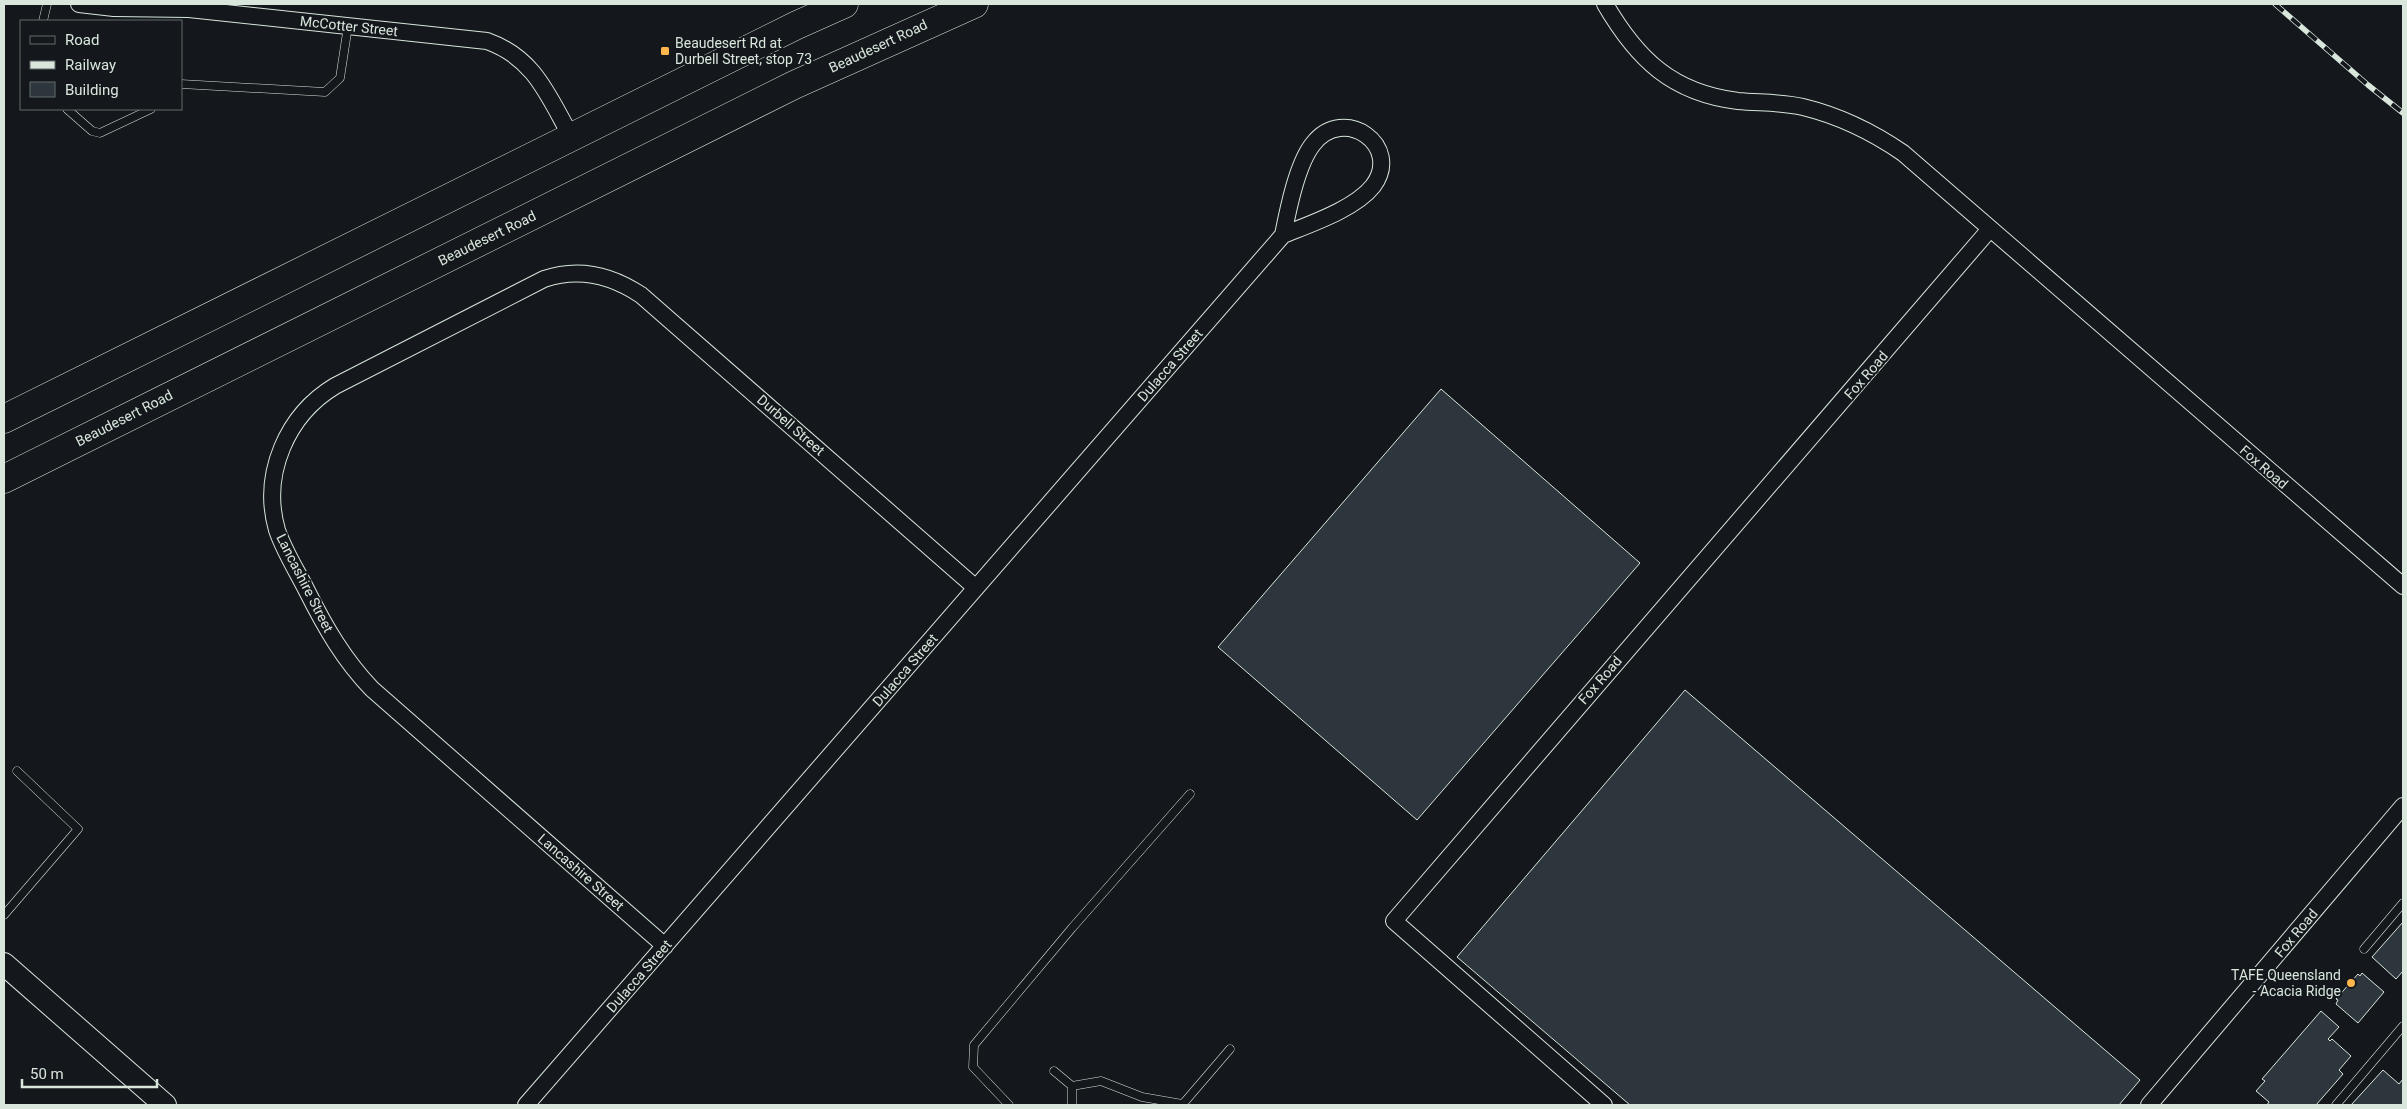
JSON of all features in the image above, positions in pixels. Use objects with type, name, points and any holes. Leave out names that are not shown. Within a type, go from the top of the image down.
[{"type":"highway","points":[[4,419],[844,4]]},
{"type":"highway","name":"Beaudesert Road","points":[[4,478],[794,85],[974,4]]},
{"type":"main road","points":[[4,964],[165,1105]]},
{"type":"street","name":"McCotter Street","points":[[79,4],[114,8],[189,9],[469,38],[500,46],[526,64],[572,138]]},
{"type":"street","name":"Fox Road","points":[[1605,4],[1633,45],[1649,64],[1669,78],[1709,95],[1802,107],[1866,129],[1903,153],[2403,586]]},
{"type":"street","name":"Dulacca Street","points":[[526,1105],[1283,235],[1315,222],[1358,200],[1372,187],[1380,173],[1382,163],[1374,142],[1362,132],[1347,127],[1329,130],[1318,139],[1308,153],[1289,203],[1283,235]]},
{"type":"street","name":"Fox Road","points":[[1604,1105],[1394,921],[1990,229]]},
{"type":"street","name":"Lancashire Street","points":[[598,275],[564,274],[544,279],[324,393],[303,412],[286,439],[274,476],[272,495],[274,514],[281,538],[319,615],[337,646],[361,678],[665,946]]},
{"type":"street","name":"Durbell Street","points":[[598,275],[620,282],[641,295],[976,588]]},
{"type":"street","name":"Fox Road","points":[[2149,1105],[2403,806]]},
{"type":"lane","points":[[44,20],[47,4]]},
{"type":"lane","points":[[182,84],[326,92],[340,78],[348,26]]},
{"type":"lane","points":[[68,110],[92,131],[100,133],[149,110]]},
{"type":"lane","points":[[4,915],[78,829],[17,771]]},
{"type":"lane","points":[[1008,1105],[973,1067],[974,1045],[1072,928],[1190,794]]},
{"type":"lane","points":[[2364,949],[2403,903]]},
{"type":"lane","points":[[2336,1105],[2403,1026]]},
{"type":"lane","points":[[1054,1071],[1072,1086],[1101,1081],[1142,1097],[1182,1105],[1230,1049]]},
{"type":"lane","points":[[1072,1086],[1072,1105]]},
{"type":"building","points":[[1441,389],[1640,563],[1417,820],[1218,647]]},
{"type":"building","points":[[1685,690],[2140,1080],[2119,1105],[1630,1105],[1457,957]]},
{"type":"building","points":[[2403,922],[2403,971],[2396,979],[2372,957]]},
{"type":"building","points":[[2362,973],[2384,992],[2358,1023],[2336,1004],[2338,1000],[2336,999],[2358,974],[2360,976]]},
{"type":"building","points":[[2321,1011],[2339,1027],[2328,1039],[2330,1041],[2332,1039],[2351,1056],[2339,1070],[2343,1074],[2316,1105],[2267,1105],[2269,1102],[2256,1091],[2265,1081],[2262,1079]]},
{"type":"building","points":[[2383,1070],[2399,1084],[2403,1079],[2403,1105],[2351,1105]]},
{"type":"railway","points":[[2275,4],[2403,113]]},
{"type":"place","name":"Beaudesert Rd at Durbell Street, stop 73","points":[[665,51]]},
{"type":"place","name":"TAFE Queensland - Acacia Ridge","points":[[2351,983]]}]
